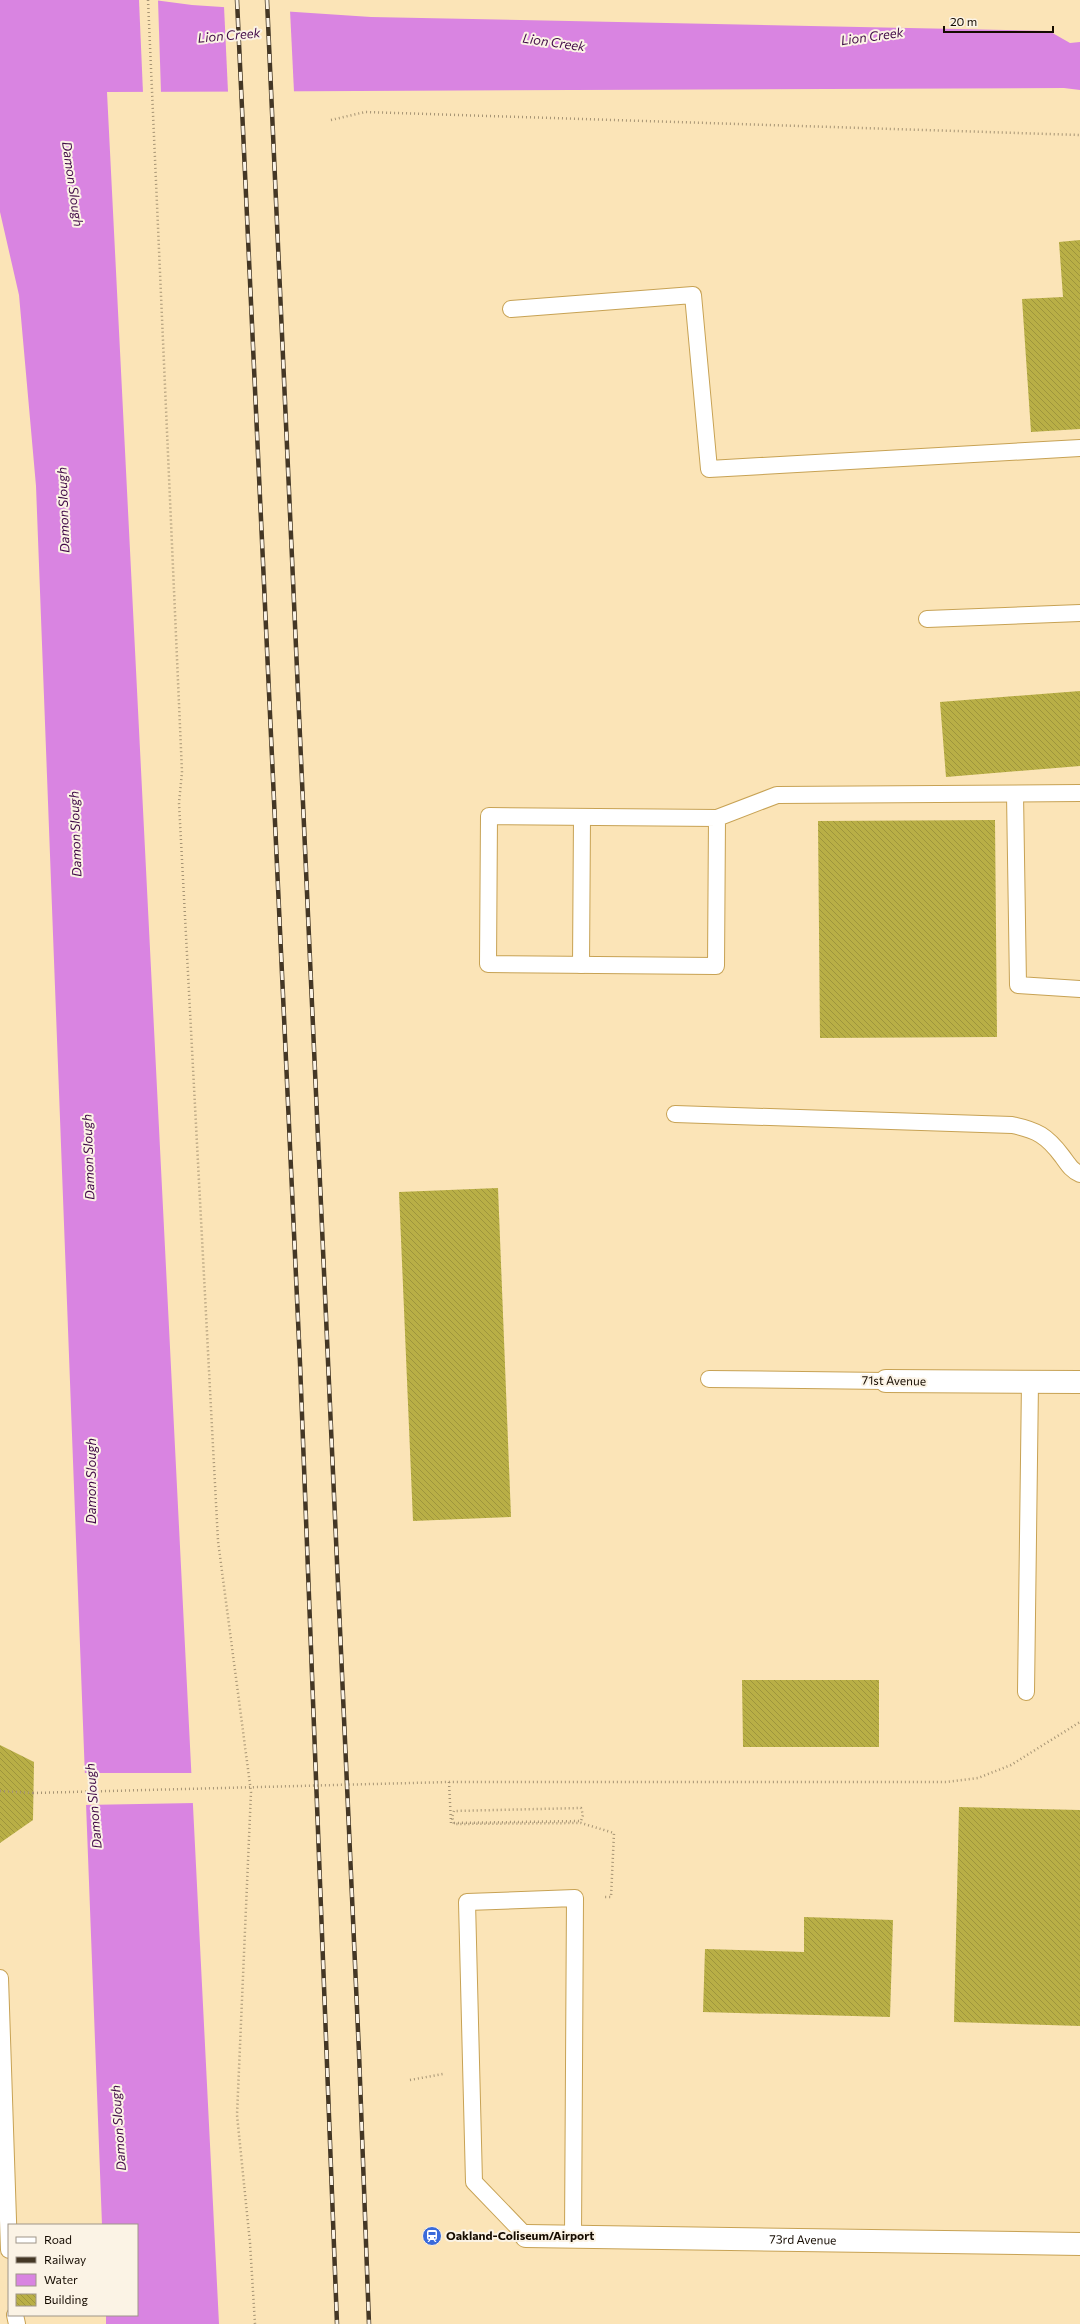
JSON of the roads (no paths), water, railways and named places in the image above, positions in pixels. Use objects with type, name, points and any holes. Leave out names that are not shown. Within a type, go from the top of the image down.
[{"type":"street","name":"71st Avenue","points":[[886,1381],[1080,1382]]},
{"type":"street","name":"73rd Avenue","points":[[526,2236],[1080,2244]]},
{"type":"lane","points":[[511,309],[693,295],[709,469],[1080,448]]},
{"type":"lane","points":[[927,619],[1080,612]]},
{"type":"lane","points":[[717,818],[716,966],[488,964],[489,816],[717,818],[777,795],[1080,793]]},
{"type":"lane","points":[[1015,794],[1018,985],[1080,989]]},
{"type":"lane","points":[[581,965],[582,817]]},
{"type":"lane","points":[[675,1114],[1012,1126],[1033,1129],[1048,1140],[1073,1171],[1080,1174]]},
{"type":"lane","name":"71st Avenue","points":[[709,1379],[886,1381]]},
{"type":"lane","points":[[1026,1692],[1030,1382]]},
{"type":"lane","points":[[526,2236],[474,2182],[466,1902],[574,1898],[573,2236]]},
{"type":"lane","points":[[0,1978],[8,2224]]},
{"type":"water","points":[[0,0],[154,0],[192,5],[371,17],[1049,31],[1070,43],[1080,42],[1080,90],[1064,88],[107,92],[219,2324],[106,2324],[106,2316],[138,2316],[138,2224],[102,2224],[36,486],[19,295],[0,212]]},
{"type":"railway","points":[[237,0],[300,1363],[337,2324]]},
{"type":"railway","points":[[267,0],[359,2053],[369,2324]]},
{"type":"place","name":"Oakland-Coliseum/Airport","points":[[432,2236]]},
{"type":"water label","name":"Lion Creek","points":[[229,35]]},
{"type":"water label","name":"Lion Creek","points":[[872,36]]},
{"type":"water label","name":"Lion Creek","points":[[554,42]]},
{"type":"water label","name":"Damon Slough","points":[[73,184]]},
{"type":"water label","name":"Damon Slough","points":[[63,510]]},
{"type":"water label","name":"Damon Slough","points":[[75,834]]},
{"type":"water label","name":"Damon Slough","points":[[88,1157]]},
{"type":"water label","name":"Damon Slough","points":[[91,1481]]},
{"type":"water label","name":"Damon Slough","points":[[93,1806]]},
{"type":"water label","name":"Damon Slough","points":[[118,2128]]}]
